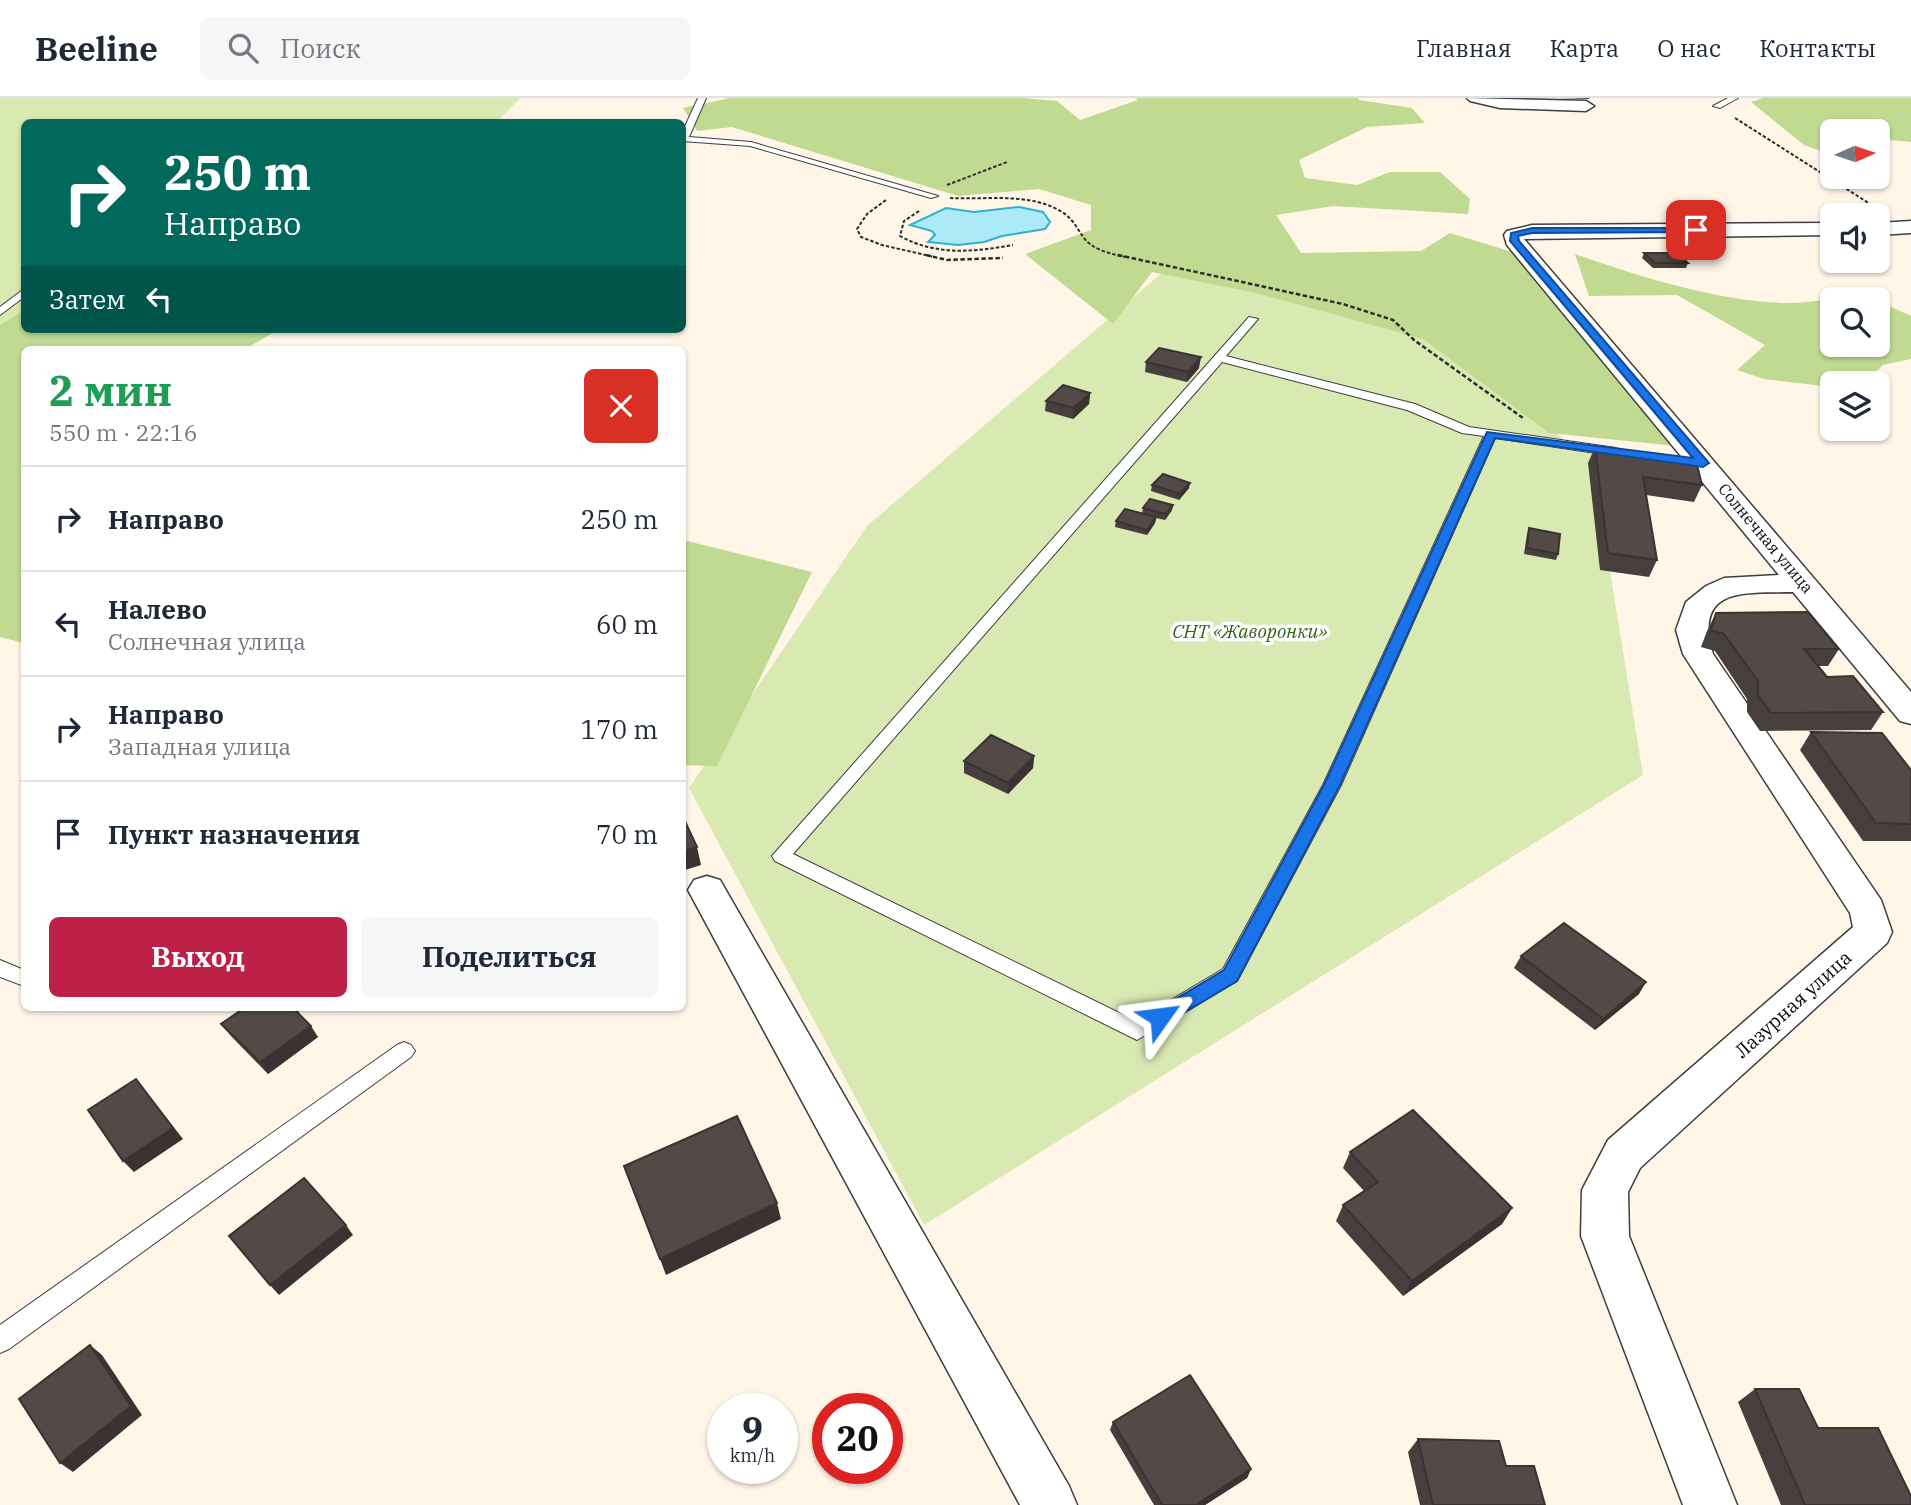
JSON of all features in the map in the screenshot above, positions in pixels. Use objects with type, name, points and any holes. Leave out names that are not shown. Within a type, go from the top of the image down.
[{"type":"street","points":[[1475,98],[1500,103],[1586,106]]},
{"type":"street","name":"Солнечная улица","points":[[1820,229],[1532,230],[1514,235],[1514,241],[1805,583],[1911,713]]},
{"type":"street","points":[[1890,229],[1910,229]]},
{"type":"street","name":"Лазурная улица","points":[[1710,1505],[1605,1236],[1605,1190],[1624,1154],[1873,932],[1868,911],[1698,654],[1691,631],[1696,608],[1716,592],[1734,584],[1805,583]]},
{"type":"street","points":[[707,890],[1050,1505]]},
{"type":"lane","points":[[686,133],[702,98]]},
{"type":"lane","points":[[1717,106],[1734,98]]},
{"type":"lane","points":[[686,139],[751,144],[934,196]]},
{"type":"lane","points":[[0,312],[21,294]]},
{"type":"lane","points":[[1253,319],[781,856],[1137,1031],[1230,975],[1332,785],[1491,434]]},
{"type":"lane","points":[[1219,358],[1411,407],[1466,430],[1625,453]]},
{"type":"lane","points":[[1677,460],[1703,463]]},
{"type":"lane","points":[[0,968],[21,977]]},
{"type":"lane","points":[[0,1340],[404,1051]]},
{"type":"path","points":[[1717,106],[1910,229]]},
{"type":"path","points":[[923,194],[1007,162]]},
{"type":"path","points":[[900,188],[867,214],[857,229],[861,237],[881,245],[947,260],[1003,258]]},
{"type":"path","points":[[1013,245],[985,250],[945,251],[913,245],[900,236],[904,221],[918,213],[934,196],[1048,204],[1069,214],[1081,226],[1090,244],[1117,255],[1343,304],[1393,320],[1414,340],[1560,444]]},
{"type":"green space","points":[[0,98],[520,98],[500,119],[21,119],[21,312],[0,325]]},
{"type":"green space","points":[[730,98],[1023,98],[1057,101],[1080,120],[1138,100],[1136,98],[1359,98],[1412,108],[1425,123],[1367,127],[1299,160],[1305,178],[1357,185],[1390,172],[1440,172],[1470,199],[1468,214],[1333,206],[1276,215],[1301,253],[1421,251],[1450,233],[1519,254],[1676,446],[1549,433],[1423,339],[1256,293],[1152,272],[1113,324],[1025,254],[1091,230],[1091,205],[1039,189],[958,196],[732,127],[697,131],[683,108]]},
{"type":"green space","points":[[1763,98],[1911,98],[1911,142],[1890,140],[1890,119],[1820,119],[1820,151],[1804,145],[1751,102]]},
{"type":"green space","points":[[1575,254],[1651,279],[1730,297],[1783,303],[1820,300],[1820,357],[1890,357],[1890,306],[1911,316],[1911,359],[1883,365],[1877,371],[1820,371],[1820,386],[1764,379],[1737,370],[1765,345],[1677,295],[1589,296]]},
{"type":"green space","name":"СНТ «Жаворонки»","points":[[1170,266],[1400,326],[1512,391],[1568,444],[1590,448],[1643,775],[924,1225],[689,788],[867,526]]},
{"type":"green space","points":[[21,312],[21,333],[272,333],[251,346],[21,346],[21,642],[0,637],[0,325]]},
{"type":"green space","points":[[686,541],[812,572],[717,766],[686,765]]},
{"type":"water","points":[[1019,207],[1043,212],[1050,222],[1045,229],[958,245],[928,242],[935,235],[932,231],[910,225],[946,208],[974,212]]},
{"type":"building","points":[[1644,253],[1677,253],[1688,263],[1655,263]]},
{"type":"building","points":[[1159,348],[1201,357],[1188,372],[1146,362]]},
{"type":"building","points":[[1063,385],[1090,393],[1074,408],[1046,401]]},
{"type":"building","points":[[1595,447],[1696,461],[1702,485],[1643,477],[1657,560],[1608,553]]},
{"type":"building","points":[[1163,474],[1190,483],[1180,494],[1152,485]]},
{"type":"building","points":[[1150,499],[1173,505],[1166,514],[1143,508]]},
{"type":"building","points":[[1125,509],[1156,517],[1147,530],[1116,521]]},
{"type":"building","points":[[1529,528],[1560,534],[1558,554],[1527,548]]},
{"type":"building","points":[[1808,612],[1839,649],[1804,649],[1827,677],[1853,676],[1883,712],[1771,713],[1758,695],[1758,681],[1724,634],[1711,630],[1716,613]]},
{"type":"building","points":[[1811,732],[1882,733],[1911,770],[1911,824],[1876,823]]},
{"type":"building","points":[[991,735],[1034,756],[1008,783],[964,761]]},
{"type":"building","points":[[686,824],[697,847],[686,851]]},
{"type":"building","points":[[1564,923],[1646,982],[1603,1019],[1521,956]]},
{"type":"building","points":[[240,1011],[296,1011],[311,1026],[260,1062],[221,1024]]},
{"type":"building","points":[[136,1079],[173,1128],[123,1161],[88,1110]]},
{"type":"building","points":[[1413,1110],[1512,1208],[1412,1281],[1343,1205],[1378,1182],[1350,1152]]},
{"type":"building","points":[[737,1116],[777,1203],[660,1259],[624,1166]]},
{"type":"building","points":[[304,1178],[346,1225],[270,1285],[229,1236]]},
{"type":"building","points":[[90,1345],[131,1406],[60,1463],[19,1399]]},
{"type":"building","points":[[1190,1375],[1251,1469],[1196,1505],[1162,1505],[1113,1422]]},
{"type":"building","points":[[1755,1389],[1799,1389],[1818,1428],[1878,1428],[1911,1496],[1911,1505],[1805,1505]]},
{"type":"building","points":[[1418,1439],[1499,1441],[1506,1466],[1534,1466],[1545,1505],[1433,1505]]},
{"type":"route","points":[[1160,1017],[1230,975],[1332,785],[1491,434],[1703,463],[1514,241],[1514,235],[1532,230],[1696,230]]}]
